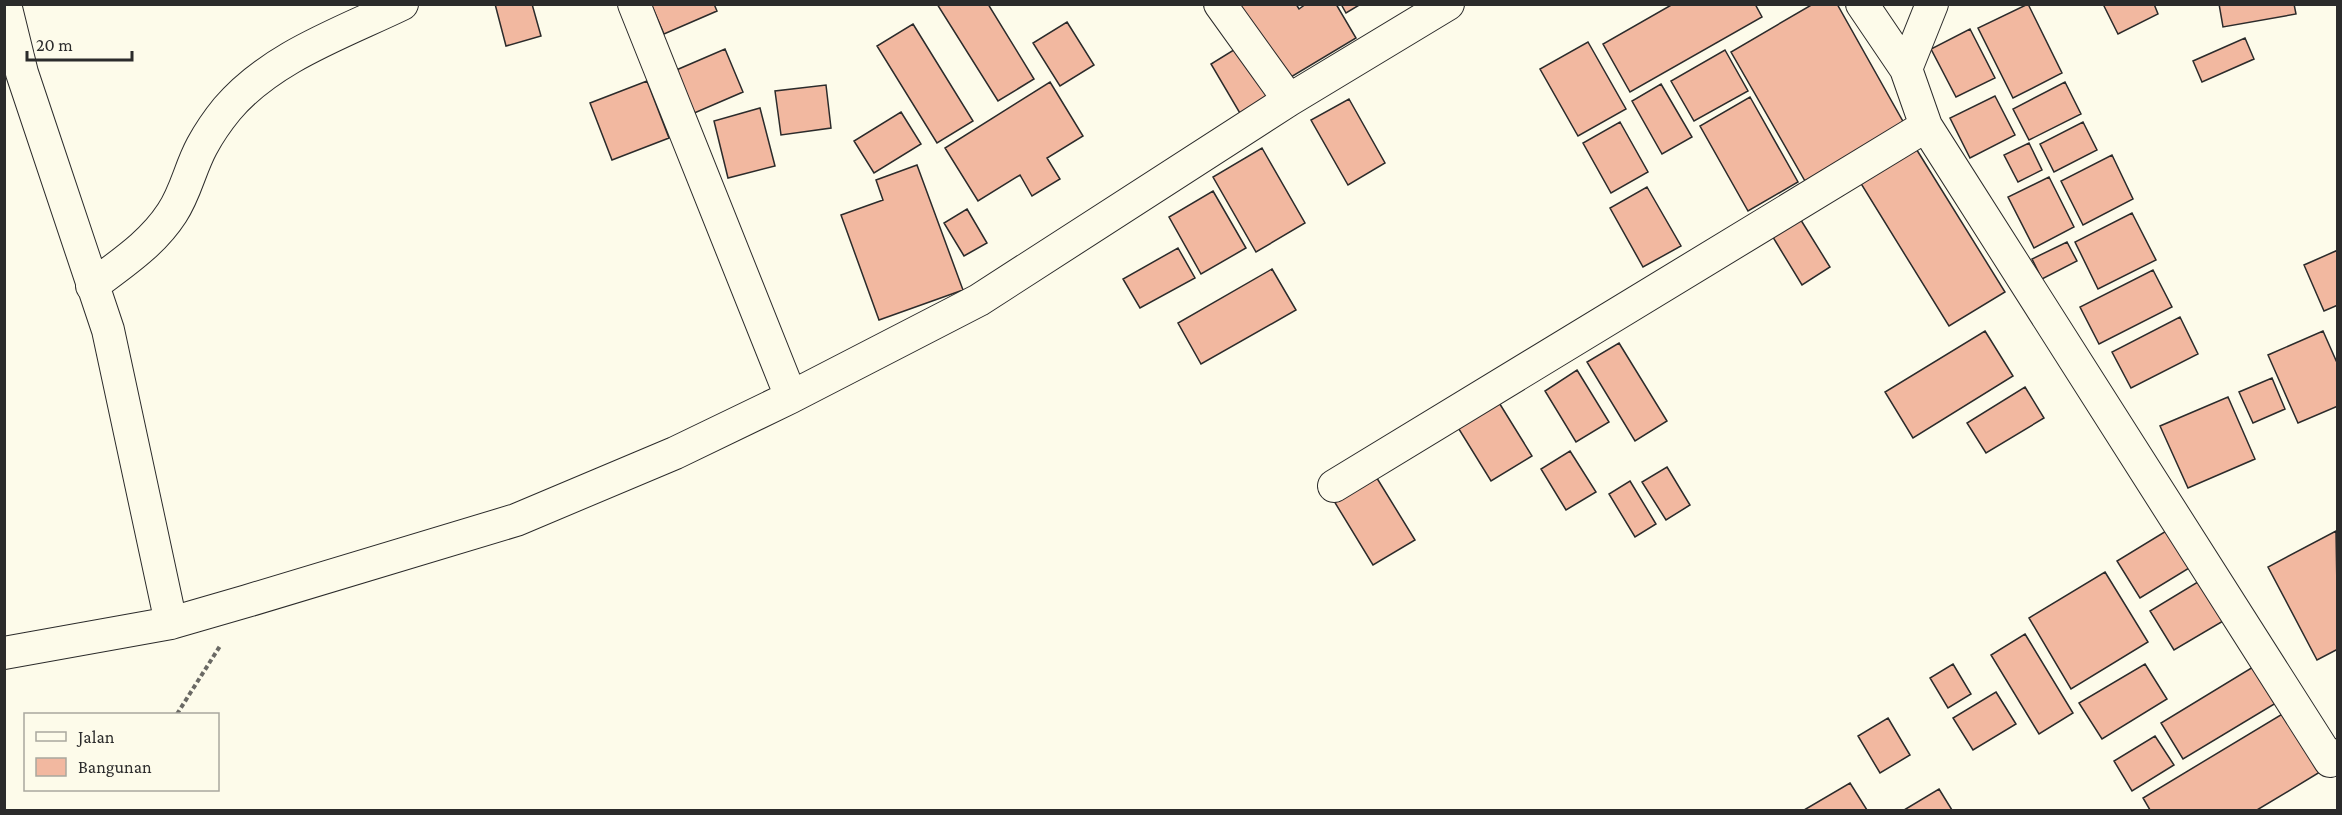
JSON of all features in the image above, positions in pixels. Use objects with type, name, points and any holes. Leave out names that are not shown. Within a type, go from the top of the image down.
[{"type":"street","points":[[5,4],[22,73],[108,330],[171,623]]},
{"type":"street","points":[[92,286],[141,249],[159,230],[183,194],[201,147],[212,129],[253,82],[291,58],[402,4]]},
{"type":"street","points":[[634,4],[791,397]]},
{"type":"street","points":[[1220,4],[1289,100]]},
{"type":"street","points":[[4,653],[171,623],[247,601],[516,520],[675,453],[791,397],[980,300],[1289,100],[1448,4]]},
{"type":"street","points":[[1862,4],[1906,69],[1926,126],[2335,763]]},
{"type":"street","points":[[1906,69],[1932,4]]},
{"type":"street","points":[[1334,486],[1926,126]]},
{"type":"path","points":[[178,713],[247,601]]},
{"type":"building","points":[[495,4],[532,4],[541,36],[506,46]]},
{"type":"building","points":[[651,4],[714,4],[717,11],[664,34]]},
{"type":"building","points":[[937,4],[988,4],[1034,79],[998,101]]},
{"type":"building","points":[[1234,4],[1296,4],[1299,9],[1306,4],[1336,4],[1356,38],[1281,83]]},
{"type":"building","points":[[1341,4],[1361,4],[1346,13]]},
{"type":"building","points":[[1673,4],[1755,4],[1762,17],[1630,92],[1603,44]]},
{"type":"building","points":[[1813,4],[1837,4],[1905,125],[1805,181],[1731,52]]},
{"type":"building","points":[[2028,4],[2062,73],[2013,98],[1978,28]]},
{"type":"building","points":[[2103,4],[2154,4],[2158,14],[2118,34]]},
{"type":"building","points":[[2219,4],[2294,4],[2296,14],[2223,27]]},
{"type":"building","points":[[1067,22],[1094,65],[1060,86],[1033,43]]},
{"type":"building","points":[[913,24],[973,121],[937,143],[877,46]]},
{"type":"building","points":[[1970,29],[1995,78],[1956,97],[1931,49]]},
{"type":"building","points":[[2245,38],[2254,59],[2202,82],[2193,61]]},
{"type":"building","points":[[1588,42],[1626,109],[1578,136],[1540,69]]},
{"type":"building","points":[[1245,43],[1275,95],[1241,115],[1211,64]]},
{"type":"building","points":[[725,49],[743,92],[692,114],[674,71]]},
{"type":"building","points":[[1725,50],[1748,91],[1694,121],[1671,81]]},
{"type":"building","points":[[647,81],[669,138],[612,160],[590,103]]},
{"type":"building","points":[[1050,82],[1083,136],[1047,158],[1060,179],[1032,196],[1020,175],[978,201],[945,148]]},
{"type":"building","points":[[2065,82],[2081,114],[2029,140],[2013,109]]},
{"type":"building","points":[[1661,84],[1692,137],[1662,154],[1632,101]]},
{"type":"building","points":[[826,85],[831,128],[781,135],[775,91]]},
{"type":"building","points":[[1995,96],[2015,135],[1970,158],[1950,118]]},
{"type":"building","points":[[1750,97],[1798,182],[1748,211],[1700,126]]},
{"type":"building","points":[[1349,99],[1385,163],[1348,185],[1311,120]]},
{"type":"building","points":[[760,108],[775,166],[728,178],[714,121]]},
{"type":"building","points":[[901,112],[921,144],[874,173],[854,141]]},
{"type":"building","points":[[1620,122],[1648,172],[1611,193],[1583,143]]},
{"type":"building","points":[[2083,122],[2097,150],[2054,172],[2040,144]]},
{"type":"building","points":[[2029,143],[2042,170],[2018,182],[2004,155]]},
{"type":"building","points":[[1915,147],[2005,292],[1949,326],[1860,182]]},
{"type":"building","points":[[1262,148],[1305,223],[1256,252],[1213,177]]},
{"type":"building","points":[[2112,155],[2133,199],[2083,225],[2061,181]]},
{"type":"building","points":[[917,165],[963,290],[879,320],[841,215],[883,200],[876,180]]},
{"type":"building","points":[[2049,177],[2074,227],[2034,248],[2008,197]]},
{"type":"building","points":[[1647,187],[1681,246],[1643,267],[1610,208]]},
{"type":"building","points":[[1213,191],[1246,248],[1201,274],[1169,217]]},
{"type":"building","points":[[967,209],[987,243],[964,256],[944,223]]},
{"type":"building","points":[[2132,213],[2156,260],[2098,289],[2075,242]]},
{"type":"building","points":[[1799,217],[1830,267],[1802,285],[1771,234]]},
{"type":"building","points":[[2067,242],[2077,261],[2042,279],[2032,259]]},
{"type":"building","points":[[1178,248],[1195,278],[1140,308],[1123,279]]},
{"type":"building","points":[[2338,250],[2338,305],[2324,311],[2304,265]]},
{"type":"building","points":[[1272,269],[1296,310],[1201,364],[1178,323]]},
{"type":"building","points":[[2153,270],[2172,307],[2099,344],[2080,307]]},
{"type":"building","points":[[2180,317],[2198,354],[2131,388],[2112,352]]},
{"type":"building","points":[[1985,331],[2013,376],[1913,438],[1885,392]]},
{"type":"building","points":[[2323,331],[2338,365],[2338,406],[2298,423],[2268,355]]},
{"type":"building","points":[[1619,343],[1667,421],[1635,441],[1587,362]]},
{"type":"building","points":[[1577,370],[1609,422],[1576,442],[1545,391]]},
{"type":"building","points":[[2272,378],[2285,409],[2253,423],[2239,392]]},
{"type":"building","points":[[2025,387],[2044,418],[1986,453],[1967,423]]},
{"type":"building","points":[[2228,397],[2255,459],[2188,488],[2160,426]]},
{"type":"building","points":[[1498,401],[1532,456],[1491,481],[1457,426]]},
{"type":"building","points":[[1570,451],[1596,492],[1566,510],[1541,469]]},
{"type":"building","points":[[1667,467],[1690,505],[1666,520],[1642,482]]},
{"type":"building","points":[[1375,475],[1415,540],[1373,565],[1334,501]]},
{"type":"building","points":[[1630,481],[1656,524],[1635,537],[1609,494]]},
{"type":"building","points":[[2176,525],[2199,562],[2140,598],[2117,561]]},
{"type":"building","points":[[2336,531],[2338,649],[2317,660],[2268,567]]},
{"type":"building","points":[[2105,572],[2148,642],[2071,689],[2029,618]]},
{"type":"building","points":[[2206,577],[2230,617],[2174,650],[2150,611]]},
{"type":"building","points":[[2025,634],[2073,713],[2039,734],[1991,655]]},
{"type":"building","points":[[1953,664],[1971,694],[1948,708],[1930,678]]},
{"type":"building","points":[[2145,664],[2167,699],[2102,739],[2079,703]]},
{"type":"building","points":[[2253,667],[2276,703],[2183,759],[2161,723]]},
{"type":"building","points":[[1996,692],[2016,724],[1973,750],[1953,718]]},
{"type":"building","points":[[2284,713],[2320,772],[2257,810],[2150,810],[2143,798]]},
{"type":"building","points":[[1888,718],[1910,755],[1880,773],[1858,736]]},
{"type":"building","points":[[2155,736],[2174,765],[2132,791],[2114,761]]},
{"type":"building","points":[[1850,783],[1867,810],[1804,810]]},
{"type":"building","points":[[1939,789],[1952,810],[1904,810]]}]
